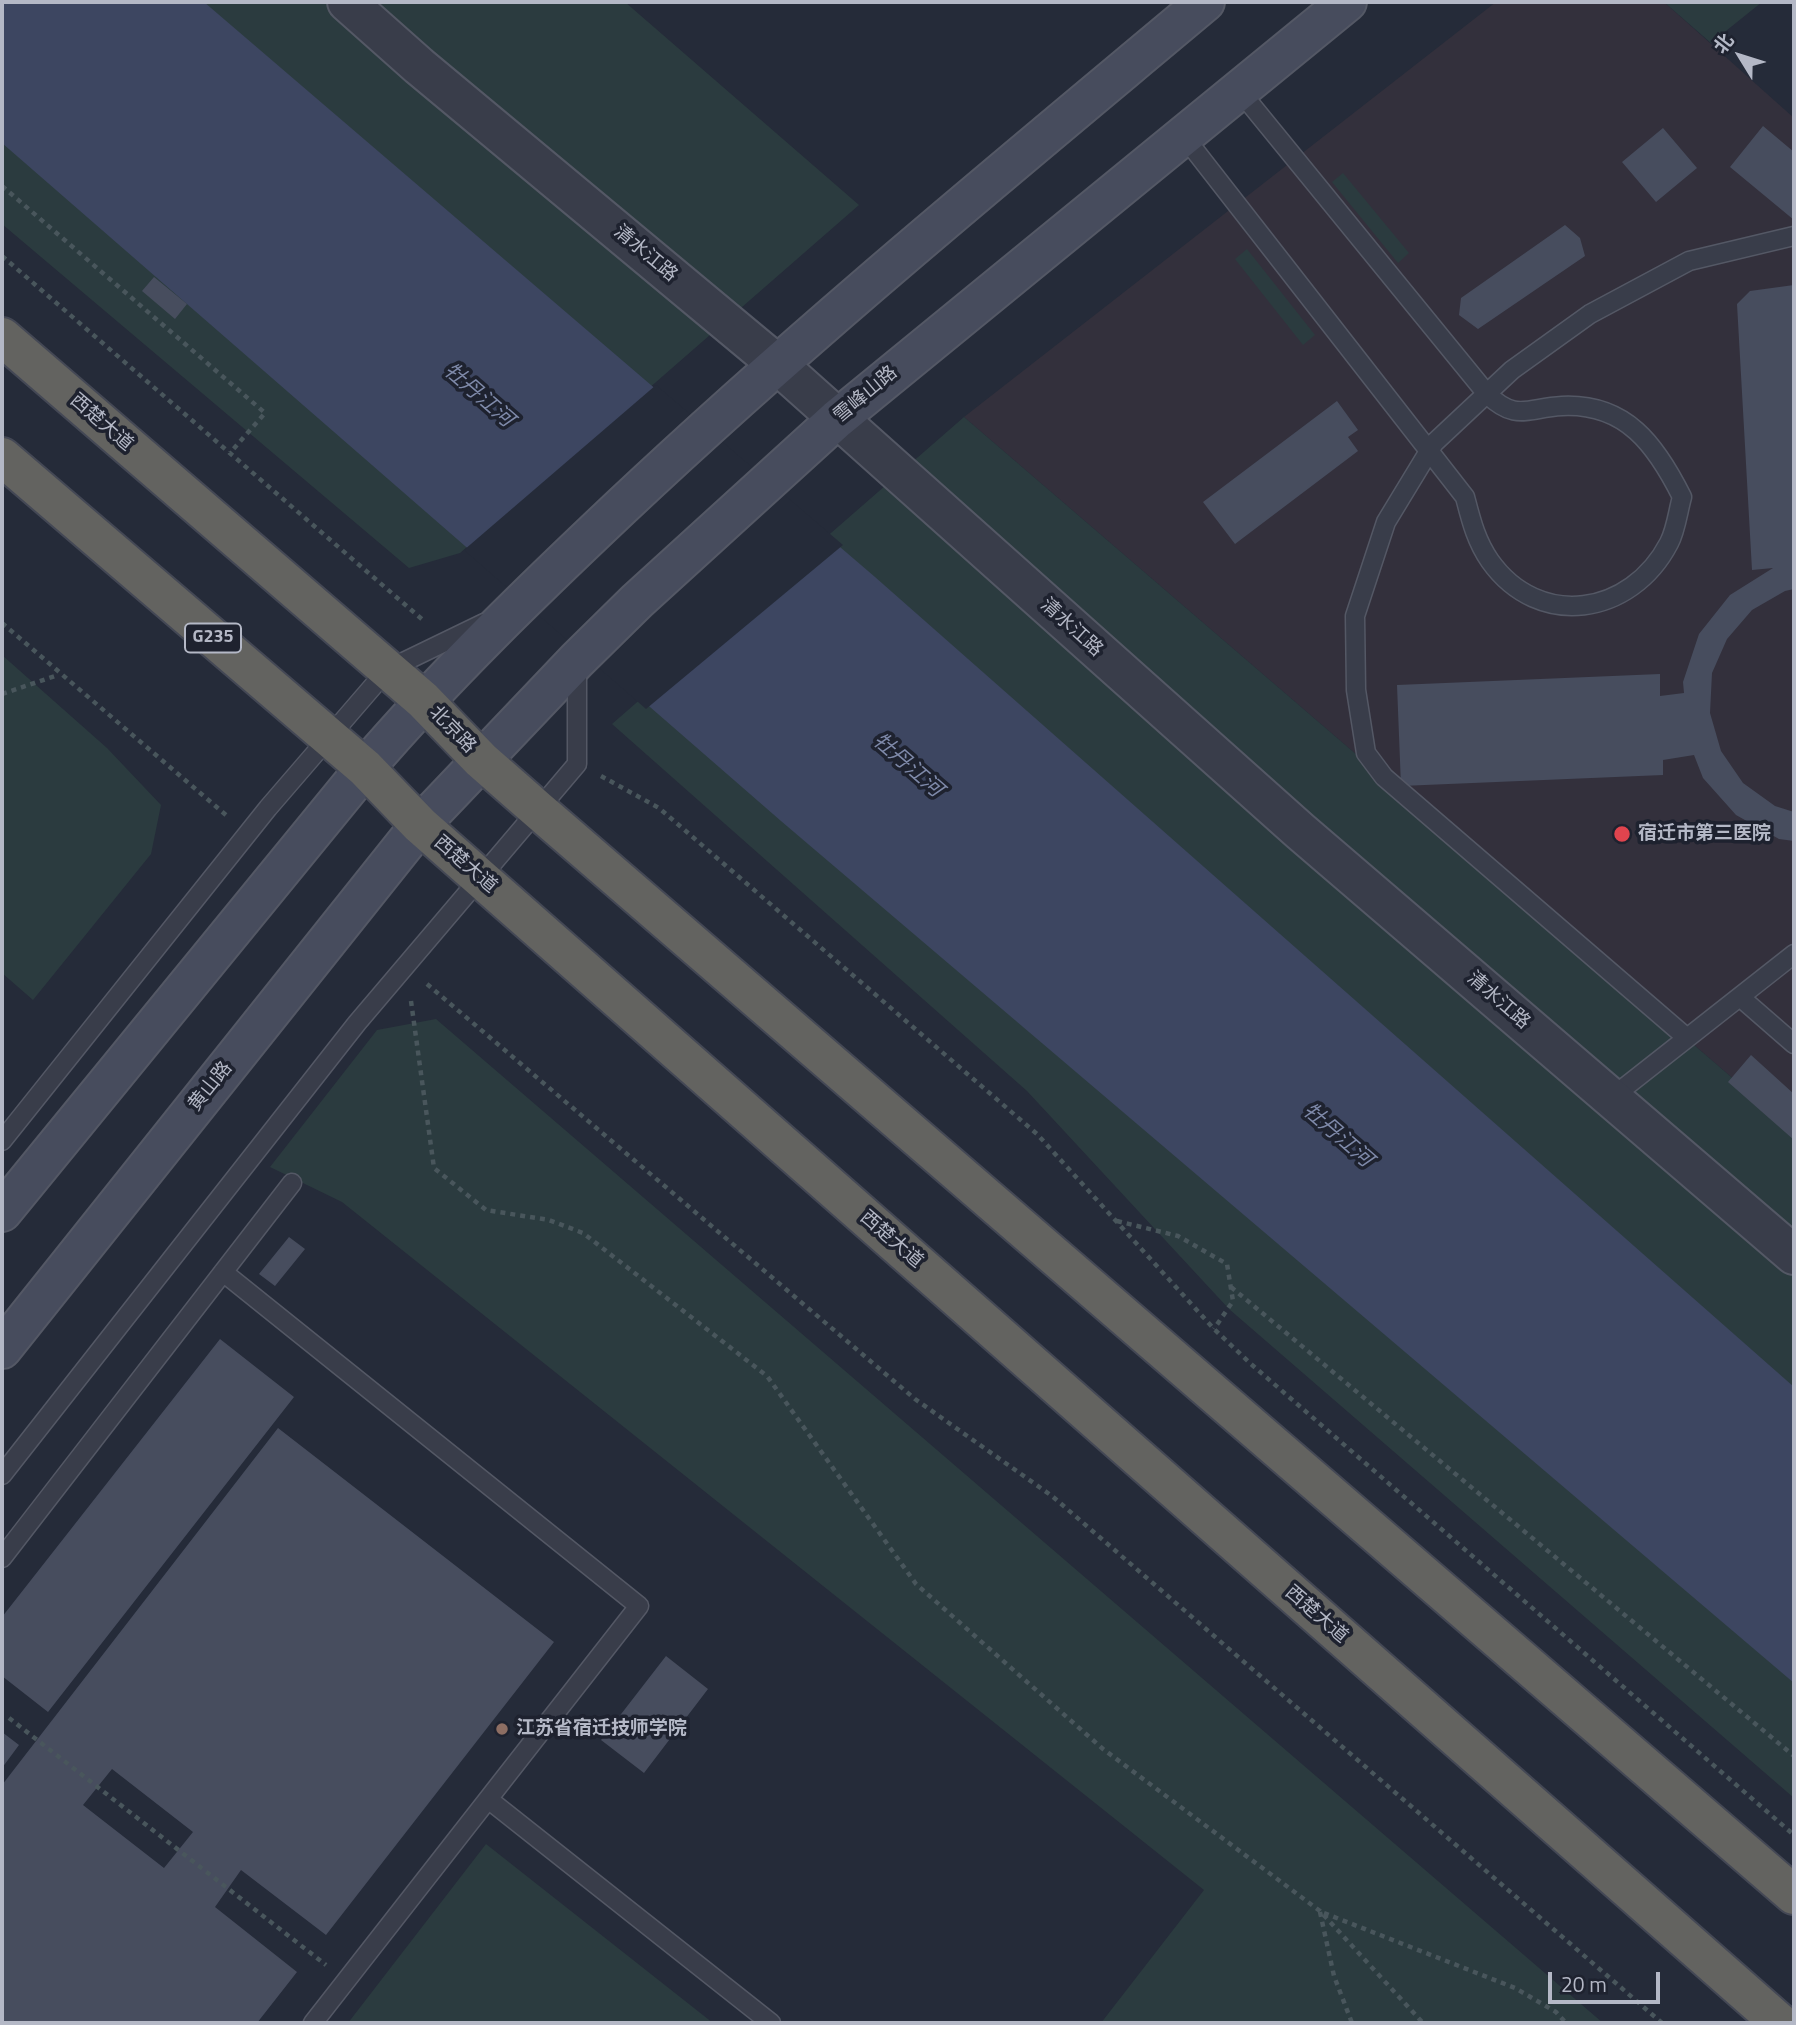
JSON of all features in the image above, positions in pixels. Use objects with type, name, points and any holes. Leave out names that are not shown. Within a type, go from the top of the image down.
[{"type":"highway","name":"西楚大道","points":[[2,337],[423,700]]},
{"type":"highway","name":"西楚大道","points":[[2,457],[365,768],[420,825],[1780,2023]]},
{"type":"highway","name":"北京路","points":[[423,700],[481,760]]},
{"type":"highway","points":[[481,760],[1794,1895]]},
{"type":"main road","points":[[2,1212],[423,700],[513,610],[726,408],[1205,2]]},
{"type":"main road","name":"雪峰山路","points":[[420,825],[578,660],[787,463],[1182,134],[1347,2]]},
{"type":"main road","name":"黄山路","points":[[2,1349],[420,825]]},
{"type":"street","name":"清水江路","points":[[347,2],[419,66],[777,364],[1300,831],[1794,1255]]},
{"type":"lane","points":[[1182,134],[1465,497],[1475,534],[1491,562],[1520,592],[1551,603],[1588,607],[1611,599],[1640,580],[1670,543],[1682,497],[1663,459],[1638,430],[1606,411],[1564,406],[1518,411],[1502,409],[1239,90]]},
{"type":"lane","points":[[1687,1038],[1384,777],[1366,753],[1356,690],[1355,616],[1386,522],[1430,450],[1512,370],[1590,314],[1689,261],[1794,236]]},
{"type":"lane","points":[[2,1141],[248,833],[387,670],[513,610]]},
{"type":"lane","points":[[2,1475],[357,1023],[577,764],[578,660]]},
{"type":"lane","points":[[1611,1098],[1794,954]]},
{"type":"lane","points":[[1740,997],[1794,1044]]},
{"type":"lane","points":[[2,1558],[292,1183]]},
{"type":"lane","points":[[223,1272],[639,1606],[313,2023]]},
{"type":"lane","points":[[488,1799],[771,2023]]},
{"type":"path","points":[[2,186],[265,413],[230,453]]},
{"type":"path","points":[[2,256],[447,641]]},
{"type":"path","points":[[2,623],[59,675],[248,833]]},
{"type":"path","points":[[2,694],[59,675]]},
{"type":"path","points":[[577,764],[659,808],[1037,1134],[1214,1329],[1794,1835]]},
{"type":"path","points":[[406,966],[434,1168],[486,1210],[549,1220],[583,1233],[767,1376],[916,1584],[1103,1749],[1320,1911],[1423,2023]]},
{"type":"path","points":[[406,966],[915,1399],[1052,1496],[1662,2023]]},
{"type":"path","points":[[1115,1221],[1178,1236],[1227,1264],[1233,1301],[1214,1329]]},
{"type":"path","points":[[1231,1287],[1794,1756]]},
{"type":"path","points":[[9,1718],[346,1981]]},
{"type":"path","points":[[1320,1911],[1335,1976],[1352,2023]]},
{"type":"path","points":[[1320,1911],[1515,1988],[1556,2012],[1566,2023]]},
{"type":"shaded area","points":[[2,2],[625,2],[859,205],[460,553],[409,568],[2,224]]},
{"type":"shaded area","name":"宿迁市第三医院","points":[[1496,2],[1664,2],[1794,118],[1794,1131],[964,417]]},
{"type":"shaded area","points":[[1664,2],[1762,2],[1711,43]]},
{"type":"shaded area","points":[[1343,173],[1409,253],[1398,263],[1332,182]]},
{"type":"shaded area","points":[[1247,249],[1315,335],[1303,345],[1235,259]]},
{"type":"shaded area","points":[[964,417],[1794,1131],[1794,1798],[1229,1309],[1027,1091],[612,724]]},
{"type":"shaded area","points":[[2,655],[107,748],[161,805],[151,854],[33,1000],[2,973]]},
{"type":"shaded area","points":[[436,1019],[1603,2023],[1101,2023],[1204,1890],[342,1202],[270,1167],[377,1030]]},
{"type":"shaded area","points":[[486,1844],[713,2023],[348,2023]]},
{"type":"water","name":"牡丹江河","points":[[2,2],[204,2],[875,577],[1794,1387],[1794,1683],[781,821],[2,143]]},
{"type":"pier","points":[[656,385],[843,545],[646,709],[464,550]]},
{"type":"building","points":[[1763,126],[1794,152],[1794,220],[1730,167]]},
{"type":"building","points":[[1663,128],[1697,168],[1656,202],[1622,162]]},
{"type":"building","points":[[1565,225],[1580,238],[1585,256],[1478,329],[1459,315],[1461,298]]},
{"type":"building","points":[[154,277],[187,304],[175,319],[142,291]]},
{"type":"building","points":[[1794,285],[1794,589],[1785,591],[1752,610],[1727,639],[1712,673],[1710,713],[1721,751],[1743,783],[1775,806],[1794,812],[1794,841],[1779,839],[1736,815],[1703,778],[1694,755],[1663,760],[1663,775],[1401,786],[1397,685],[1660,674],[1660,696],[1684,693],[1683,682],[1699,634],[1730,595],[1773,568],[1752,570],[1737,304],[1750,291]]},
{"type":"building","points":[[1337,401],[1358,430],[1348,437],[1358,451],[1235,544],[1203,502]]},
{"type":"building","points":[[1751,1055],[1794,1094],[1794,1140],[1728,1082]]},
{"type":"building","points":[[289,1237],[305,1249],[275,1286],[259,1274]]},
{"type":"building","points":[[220,1339],[294,1397],[48,1712],[2,1676],[2,1617]]},
{"type":"building","points":[[278,1428],[554,1642],[326,1935],[241,1870],[215,1907],[297,1972],[257,2023],[2,2023],[2,1785]],"holes":[[[112,1769],[193,1832],[164,1868],[83,1805]]]},
{"type":"building","points":[[666,1656],[708,1689],[644,1773],[601,1740]]},
{"type":"building","points":[[2,1732],[19,1745],[2,1768]]},
{"type":"place","name":"宿迁市第三医院","points":[[1622,834]]},
{"type":"place","name":"江苏省宿迁技师学院","points":[[502,1729]]}]
